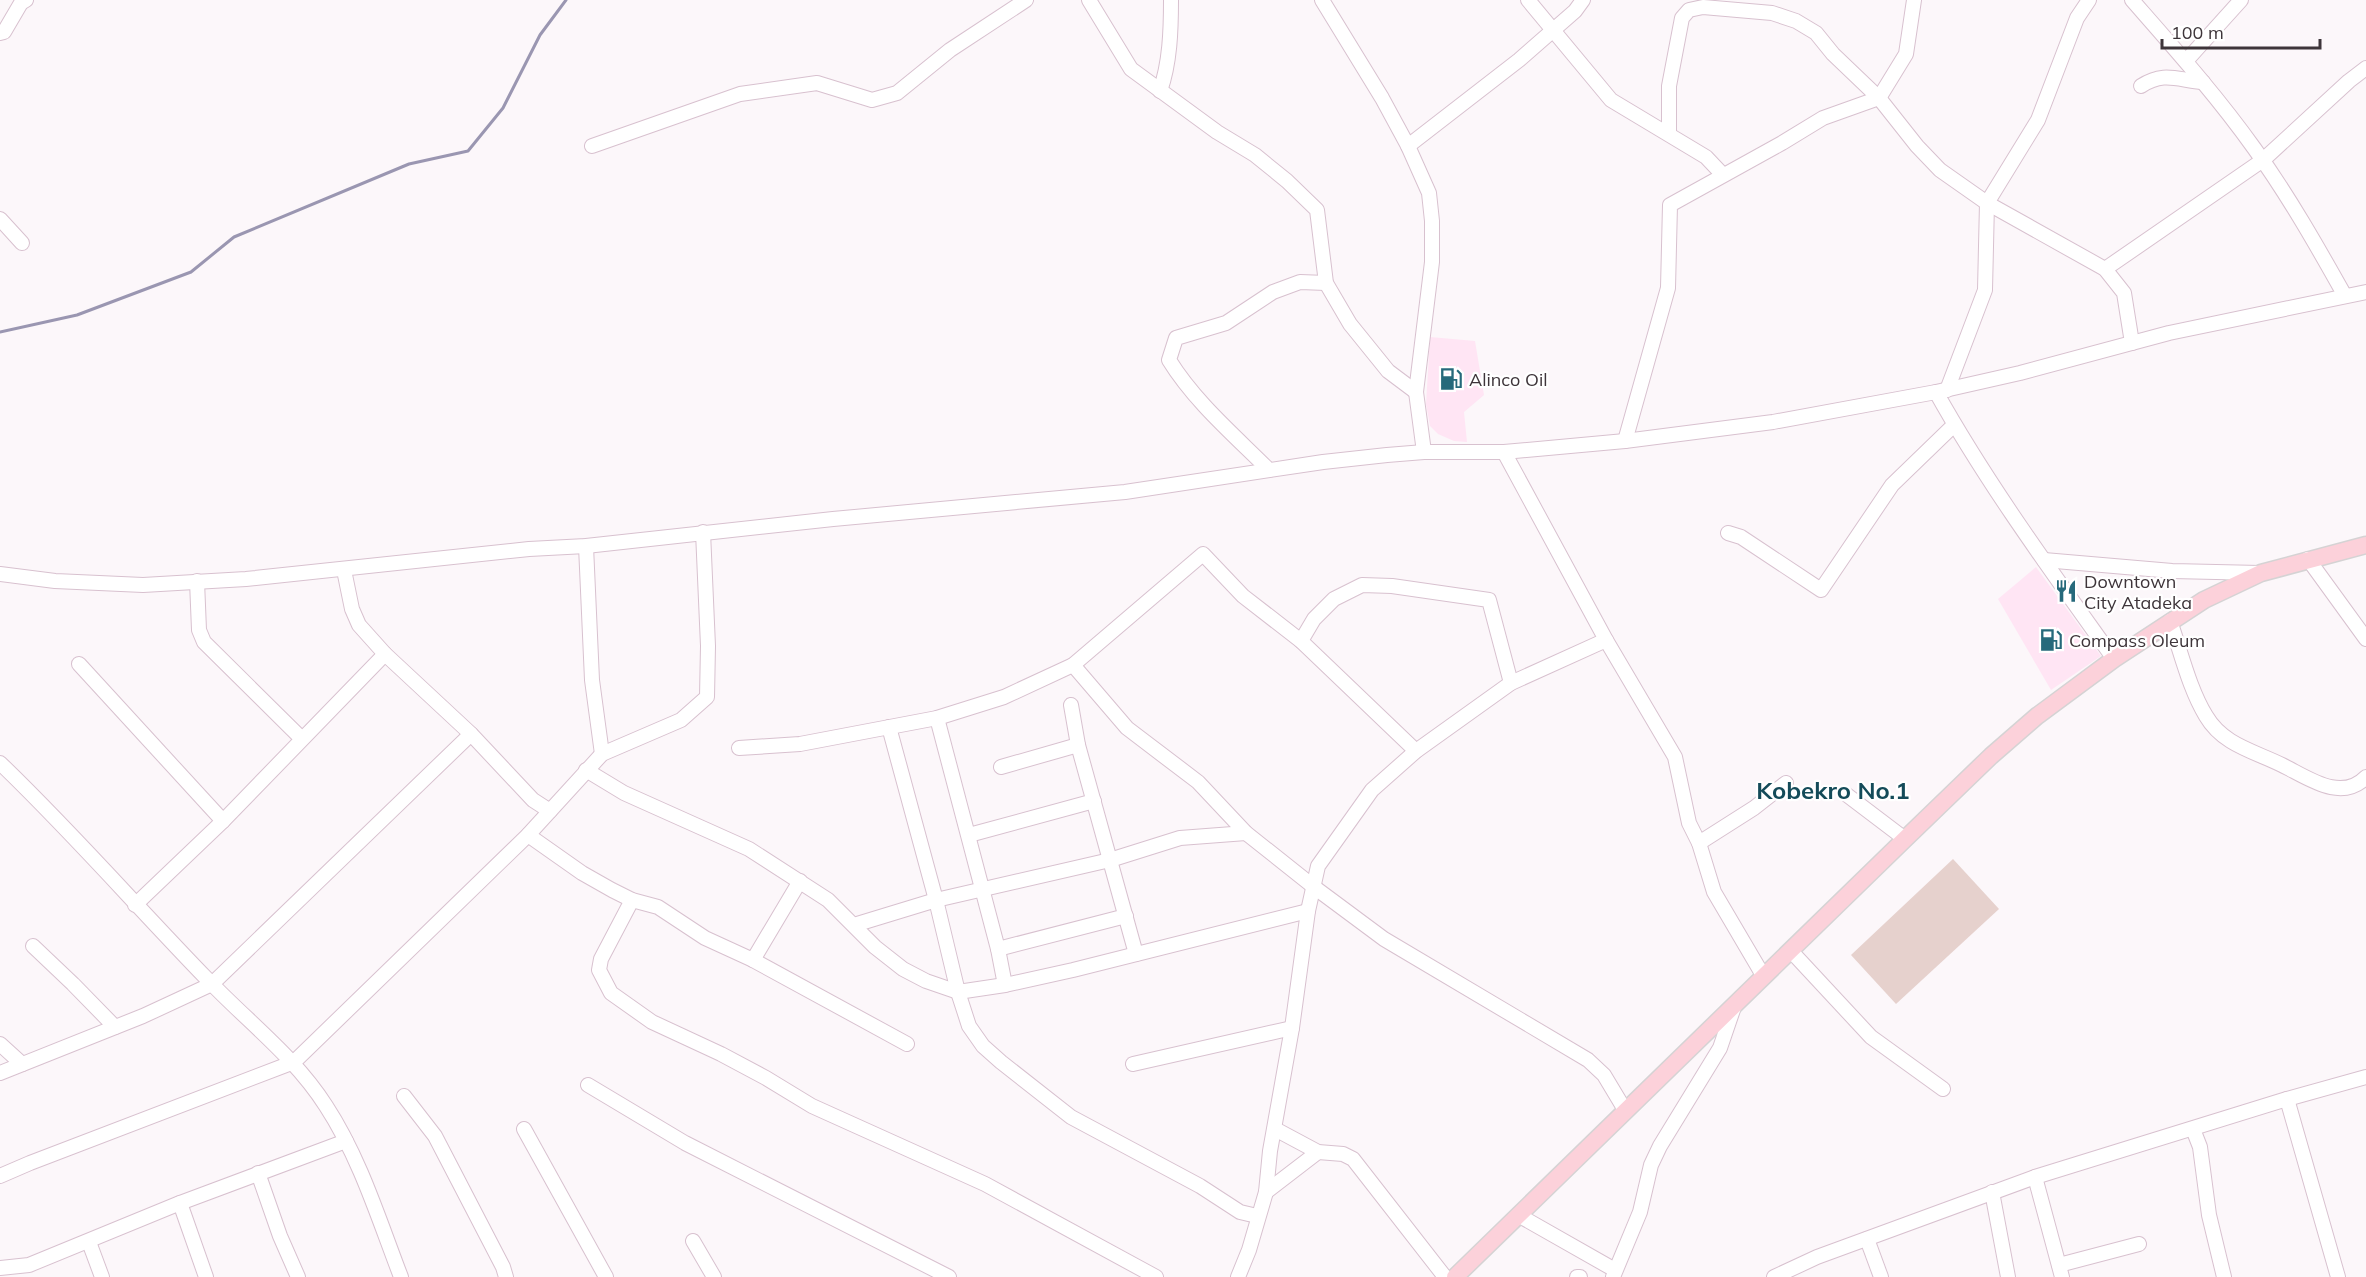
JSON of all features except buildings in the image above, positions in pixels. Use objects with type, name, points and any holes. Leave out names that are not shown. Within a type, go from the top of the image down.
[{"type":"main road","points":[[1455,1277],[1991,756],[2037,716],[2114,659],[2204,600],[2261,573],[2366,545]]},
{"type":"street","points":[[0,33],[4,32],[21,3],[26,0]]},
{"type":"street","points":[[592,146],[740,94],[817,82],[872,100],[897,93],[950,50],[1026,0]]},
{"type":"street","points":[[1089,0],[1131,69],[1217,132],[1255,155],[1317,210],[1326,284],[1350,324],[1388,371],[1416,392]]},
{"type":"street","points":[[1160,92],[1171,28],[1171,0]]},
{"type":"street","points":[[1322,0],[1382,98],[1408,146],[1429,193],[1432,262],[1416,392],[1424,452]]},
{"type":"street","points":[[1528,0],[1611,100],[1706,157],[1723,175]]},
{"type":"street","points":[[1408,146],[1519,60],[1575,11],[1583,0]]},
{"type":"street","points":[[1625,441],[1668,288],[1670,205],[1823,118],[1879,98],[1906,54],[1914,0]]},
{"type":"street","points":[[2089,0],[2077,18],[2038,120],[1987,203],[1985,290],[1941,391],[1954,425],[2044,560],[2114,659]]},
{"type":"street","points":[[2132,0],[2203,82],[2263,160],[2308,229],[2345,296]]},
{"type":"street","points":[[2186,62],[2241,0]]},
{"type":"street","points":[[1669,133],[1669,86],[1682,18],[1689,10],[1703,7],[1772,13],[1796,21],[1816,33],[1833,54],[1879,98],[1917,146],[1940,170],[1987,203],[2105,269],[2124,293],[2132,343]]},
{"type":"street","points":[[2105,269],[2263,160],[2366,68]]},
{"type":"street","points":[[2141,86],[2153,78],[2165,77],[2203,82]]},
{"type":"street","points":[[0,219],[22,243]]},
{"type":"street","points":[[1269,470],[1212,414],[1181,379],[1169,360],[1176,338],[1227,323],[1273,292],[1300,282],[1326,284]]},
{"type":"street","points":[[0,574],[55,582],[143,585],[246,579],[529,549],[586,546],[703,532],[1125,492],[1323,462],[1424,452],[1504,452],[1625,441],[1773,422],[1941,391],[2246,316],[2366,292]]},
{"type":"street","points":[[1728,533],[1741,537],[1821,590],[1892,485],[1954,425]]},
{"type":"street","points":[[1504,452],[1606,640],[1675,757],[1689,823],[1699,843],[1714,892],[1764,977]]},
{"type":"street","points":[[0,1176],[30,1162],[294,1062],[528,835],[602,754],[681,720],[707,697],[708,646],[703,532]]},
{"type":"street","points":[[586,546],[592,681],[602,754]]},
{"type":"street","points":[[739,748],[800,744],[938,718],[1004,697],[1073,665],[1203,554],[1243,596],[1301,641],[1416,751]]},
{"type":"street","points":[[2308,559],[2366,639]]},
{"type":"street","points":[[2044,560],[2172,571],[2261,573]]},
{"type":"street","points":[[344,570],[352,609],[359,625],[385,654],[471,734],[533,800],[550,811]]},
{"type":"street","points":[[197,581],[199,630],[204,642],[301,738]]},
{"type":"street","points":[[1301,641],[1314,619],[1334,599],[1362,585],[1392,585],[1489,600],[1511,683]]},
{"type":"street","points":[[2170,621],[2206,716],[2219,734],[2244,750],[2330,787],[2346,788],[2359,785],[2366,777]]},
{"type":"street","points":[[1238,1277],[1249,1250],[1257,1216],[1266,1192],[1308,911],[1318,866],[1372,790],[1416,751],[1511,683],[1606,640]]},
{"type":"street","points":[[135,905],[223,821],[301,738],[385,654]]},
{"type":"street","points":[[79,664],[223,821]]},
{"type":"street","points":[[1073,665],[1127,728],[1198,782],[1246,833],[1384,939],[1588,1060],[1604,1075],[1625,1110]]},
{"type":"street","points":[[1071,705],[1078,745],[1136,954]]},
{"type":"street","points":[[938,718],[983,889],[1005,986]]},
{"type":"street","points":[[889,727],[936,900],[958,992],[969,1026],[983,1046],[1071,1117],[1200,1185],[1240,1212],[1257,1216]]},
{"type":"street","points":[[0,1073],[143,1017],[212,984],[471,734]]},
{"type":"street","points":[[1001,767],[1078,745]]},
{"type":"street","points":[[0,763],[35,796],[135,905],[212,984],[294,1062],[326,1105],[346,1141],[401,1277]]},
{"type":"street","points":[[586,770],[624,793],[749,849],[828,900],[875,947],[903,969],[931,983],[958,992],[1005,986],[1308,911]]},
{"type":"street","points":[[1699,843],[1754,808],[1786,783]]},
{"type":"street","points":[[1847,795],[1905,839]]},
{"type":"street","points":[[969,835],[1094,801]]},
{"type":"street","points":[[854,925],[936,900],[1110,860],[1180,837],[1246,833]]},
{"type":"street","points":[[528,835],[582,873],[632,900],[658,907],[705,938],[753,960],[907,1044]]},
{"type":"street","points":[[753,960],[800,881]]},
{"type":"street","points":[[632,900],[601,959],[599,970],[610,993],[652,1022],[721,1054],[812,1106],[985,1184],[1156,1277]]},
{"type":"street","points":[[998,949],[1126,916]]},
{"type":"street","points":[[33,946],[115,1027]]},
{"type":"street","points":[[1791,951],[1871,1036],[1943,1089]]},
{"type":"street","points":[[1518,1215],[1614,1274],[1640,1212],[1651,1165],[1660,1146],[1720,1048],[1734,1007]]},
{"type":"street","points":[[1132,1064],[1292,1028]]},
{"type":"street","points":[[0,1044],[22,1064]]},
{"type":"street","points":[[1774,1277],[1817,1257],[2035,1177],[2366,1077]]},
{"type":"street","points":[[588,1086],[685,1143],[949,1277]]},
{"type":"street","points":[[404,1096],[435,1136],[503,1267],[506,1277]]},
{"type":"street","points":[[2288,1099],[2338,1277]]},
{"type":"street","points":[[524,1129],[606,1277]]},
{"type":"street","points":[[1275,1129],[1318,1152],[1342,1154],[1353,1159],[1445,1277]]},
{"type":"street","points":[[2193,1129],[2200,1147],[2208,1215],[2224,1277]]},
{"type":"street","points":[[0,1268],[29,1265],[180,1203],[346,1141]]},
{"type":"street","points":[[1266,1192],[1318,1152]]},
{"type":"street","points":[[258,1173],[280,1236],[298,1277]]},
{"type":"street","points":[[2035,1177],[2060,1271],[2139,1244]]},
{"type":"street","points":[[1992,1192],[2008,1277]]},
{"type":"street","points":[[180,1203],[206,1277]]},
{"type":"street","points":[[1867,1239],[1881,1277]]},
{"type":"street","points":[[693,1241],[712,1276]]},
{"type":"street","points":[[89,1242],[102,1277]]},
{"type":"shaded area","points":[[1430,337],[1475,341],[1484,395],[1464,412],[1467,442],[1454,441],[1438,434],[1430,426],[1426,404]]},
{"type":"shaded area","points":[[2036,567],[2101,656],[2051,690],[1998,599]]},
{"type":"shaded area","points":[[1953,859],[1999,909],[1896,1004],[1851,955]]},
{"type":"waterway","points":[[0,332],[77,315],[191,272],[234,237],[409,164],[468,151],[503,108],[540,35],[566,0]]},
{"type":"place","name":"Alinco Oil","points":[[1451,379]]},
{"type":"place","name":"Downtown City Atadeka","points":[[2066,591]]},
{"type":"place","name":"Compass Oleum","points":[[2051,640]]},
{"type":"district","name":"Kobekro No.1","points":[[1833,790]]}]
